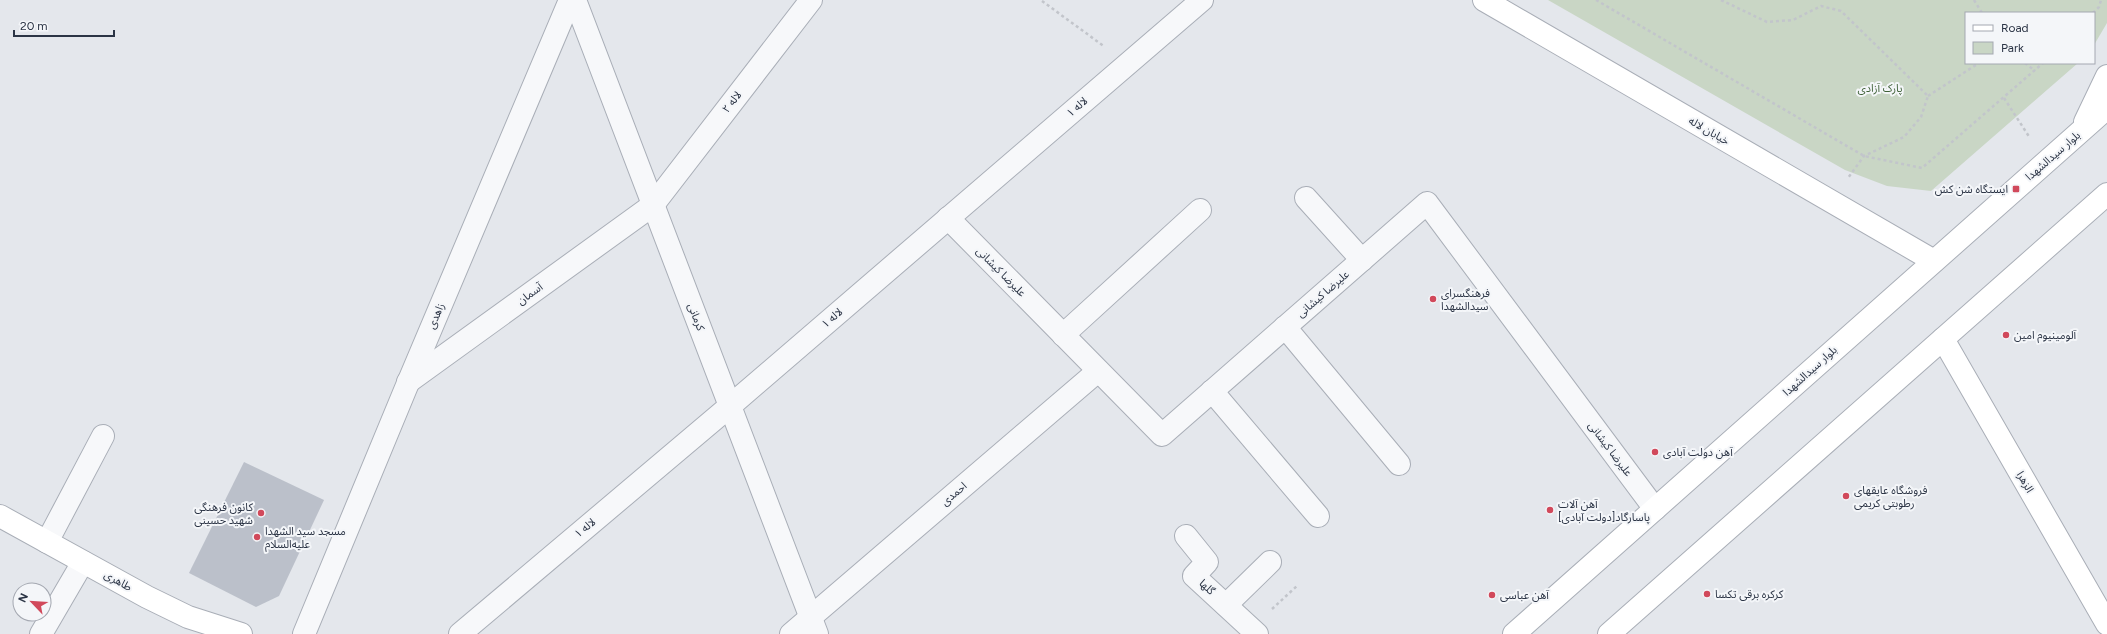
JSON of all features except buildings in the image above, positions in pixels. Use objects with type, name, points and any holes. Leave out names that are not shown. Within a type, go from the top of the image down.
[{"type":"main road","name":"خیابان لاله","points":[[1484,0],[1934,261]]},
{"type":"main road","points":[[2081,131],[2107,76]]},
{"type":"main road","name":"بلوار سیدالشهدا","points":[[1514,634],[2107,108]]},
{"type":"main road","points":[[1608,634],[2107,194]]},
{"type":"main road","name":"الزهرا","points":[[1942,339],[2107,624]]},
{"type":"main road","name":"طاهری","points":[[0,516],[147,597],[188,617],[241,634]]},
{"type":"street","name":"زاهدی","points":[[304,634],[408,383],[570,0]]},
{"type":"street","name":"کرمانی","points":[[575,0],[814,625]]},
{"type":"street","name":"لاله ۲","points":[[653,205],[811,0]]},
{"type":"street","name":"لاله ۱","points":[[460,634],[730,406],[1202,0]]},
{"type":"street","points":[[1306,198],[1362,260]]},
{"type":"street","name":"علیرضا کیشانی","points":[[948,218],[1162,435],[1427,203],[1655,509]]},
{"type":"street","name":"آسمان","points":[[408,383],[653,205]]},
{"type":"street","points":[[1063,335],[1200,210]]},
{"type":"street","points":[[1285,327],[1399,464]]},
{"type":"street","name":"احمدی","points":[[791,634],[814,625],[1098,371]]},
{"type":"street","points":[[1212,391],[1318,516]]},
{"type":"street","points":[[47,542],[103,436]]},
{"type":"street","name":"گلها","points":[[1186,536],[1207,562],[1194,576],[1254,631]]},
{"type":"street","points":[[41,634],[83,562]]},
{"type":"street","points":[[1226,605],[1270,562]]},
{"type":"path","points":[[1596,0],[1864,156],[1922,168],[2042,64]]},
{"type":"path","points":[[1721,0],[1767,22],[1793,20],[1821,6],[1841,11],[1928,96]]},
{"type":"path","points":[[1974,0],[1981,12]]},
{"type":"path","points":[[2094,12],[2099,7],[2101,0]]},
{"type":"path","points":[[1042,2],[1128,64]]},
{"type":"path","points":[[1864,156],[1904,137],[1921,117],[1928,96],[1977,64]]},
{"type":"path","points":[[2026,64],[2035,71]]},
{"type":"path","points":[[1254,631],[1298,585]]},
{"type":"green space","name":"پارک آزادی","points":[[1548,0],[2107,0],[2107,23],[2095,43],[2095,12],[1965,12],[1965,64],[2077,64],[1931,191],[1887,186],[1845,170]]},
{"type":"place","name":"ایستگاه شن کش","points":[[2016,189]]},
{"type":"place","name":"فرهنگسرای سیدالشهدا","points":[[1433,299]]},
{"type":"place","name":"آلومینیوم امین","points":[[2006,335]]},
{"type":"place","name":"آهن دولت آبادی","points":[[1655,452]]},
{"type":"place","name":"فروشگاه عایقهای رطوبتی کریمی","points":[[1846,496]]},
{"type":"place","name":"آهن آلات پاسارگاد[دولت آبادی]","points":[[1550,510]]},
{"type":"place","name":"کانون فرهنگی شهید حسینی","points":[[261,513]]},
{"type":"place","name":"مسجد سید الشهدا علیه‌السلام","points":[[257,537]]},
{"type":"place","name":"کرکره برقی تکسا","points":[[1707,594]]},
{"type":"place","name":"آهن عباسی","points":[[1492,595]]}]
